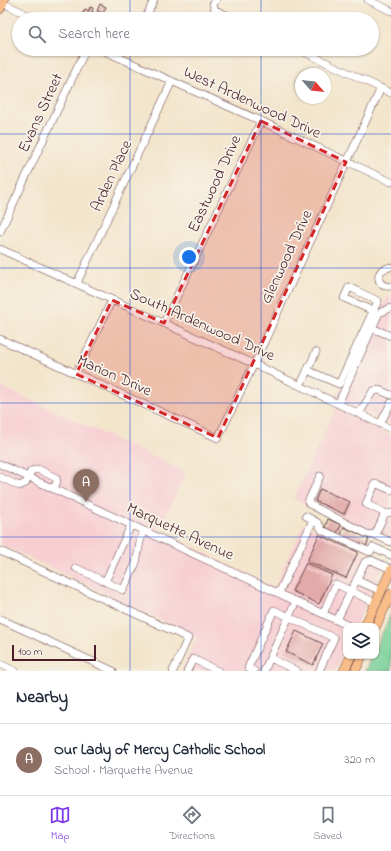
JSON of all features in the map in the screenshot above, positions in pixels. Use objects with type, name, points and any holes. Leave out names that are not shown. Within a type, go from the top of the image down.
[{"type":"main road","points":[[366,623],[391,570]]},
{"type":"main road","points":[[377,623],[391,594]]},
{"type":"main road","points":[[344,671],[350,659]]},
{"type":"main road","points":[[355,671],[361,659]]},
{"type":"street","points":[[148,12],[154,0]]},
{"type":"street","points":[[216,0],[213,4],[215,10],[219,12]]},
{"type":"street","points":[[368,0],[391,10]]},
{"type":"street","points":[[2,3],[21,12]]},
{"type":"street","name":"Evans Street","points":[[0,232],[83,56]]},
{"type":"street","name":"West Ardenwood Drive","points":[[116,56],[261,121],[391,182]]},
{"type":"street","points":[[313,56],[391,93]]},
{"type":"street","name":"Arden Place","points":[[77,283],[172,81]]},
{"type":"street","name":"Glenwood Drive","points":[[218,438],[254,364],[381,88]]},
{"type":"street","name":"Eastwood Drive","points":[[164,324],[261,121]]},
{"type":"street","name":"South Ardenwood Drive","points":[[0,249],[254,364],[391,429]]},
{"type":"street","points":[[391,267],[379,272],[378,281],[387,287],[391,286]]},
{"type":"street","points":[[76,374],[112,300]]},
{"type":"street","points":[[338,404],[379,313],[391,308]]},
{"type":"street","points":[[307,370],[339,384],[373,311]]},
{"type":"street","points":[[372,328],[391,336]]},
{"type":"street","name":"Marion Drive","points":[[0,339],[218,438]]},
{"type":"street","points":[[300,386],[316,352]]},
{"type":"street","points":[[359,414],[373,390],[379,390],[391,395]]},
{"type":"street","points":[[380,424],[391,403]]},
{"type":"street","name":"Marquette Avenue","points":[[0,464],[343,623]]},
{"type":"street","points":[[0,477],[19,486],[26,483],[31,471],[38,469],[56,478],[57,482],[53,489]]},
{"type":"street","points":[[320,476],[308,502],[309,504],[368,534],[376,535],[391,542]]},
{"type":"street","points":[[279,593],[309,518],[318,523],[322,530],[370,552],[376,535],[388,513],[366,504],[375,484],[391,490]]},
{"type":"street","points":[[105,582],[132,525]]},
{"type":"street","points":[[76,568],[123,590],[136,563],[141,537],[144,531]]},
{"type":"street","points":[[373,546],[391,556]]},
{"type":"street","points":[[0,551],[188,638],[173,671]]},
{"type":"street","points":[[337,620],[365,562],[371,560],[391,570]]},
{"type":"street","points":[[356,580],[381,591]]},
{"type":"street","points":[[323,614],[336,584],[376,603]]},
{"type":"street","points":[[264,671],[296,601]]},
{"type":"street","points":[[254,671],[248,668],[274,610],[334,638],[319,671]]},
{"type":"street","points":[[0,619],[113,671]]},
{"type":"street","points":[[270,658],[297,671]]},
{"type":"street","points":[[187,671],[193,659],[218,671]]},
{"type":"street","points":[[0,664],[15,671]]},
{"type":"highlighted area","points":[[261,121],[346,162],[218,438],[76,374],[112,300],[164,323]]},
{"type":"shaded area","points":[[388,296],[391,297],[391,424],[335,399]]},
{"type":"shaded area","points":[[0,386],[186,472],[159,530],[274,588],[304,524],[385,562],[357,623],[343,623],[343,654],[335,671],[182,671],[197,637],[0,544]]},
{"type":"shaded area","points":[[336,409],[391,436],[391,544],[293,499]]},
{"type":"green space","points":[[391,614],[391,671],[365,671],[371,659],[379,659],[379,640]]},
{"type":"building","points":[[100,4],[106,7],[104,12],[97,11]]},
{"type":"building","points":[[90,7],[93,8],[92,12],[84,12],[85,9],[89,11]]},
{"type":"building","points":[[320,489],[350,502],[344,514],[315,501]]},
{"type":"building","points":[[328,519],[341,525],[337,533],[325,527]]},
{"type":"building","points":[[344,527],[369,539],[365,549],[340,538]]},
{"type":"building","points":[[319,535],[358,552],[346,578],[307,561]]},
{"type":"building","points":[[306,563],[332,575],[319,604],[292,591]]},
{"type":"building","points":[[296,631],[323,644],[313,665],[286,652]]},
{"type":"place","name":"Our Lady of Mercy Catholic School","points":[[86,502]]}]
